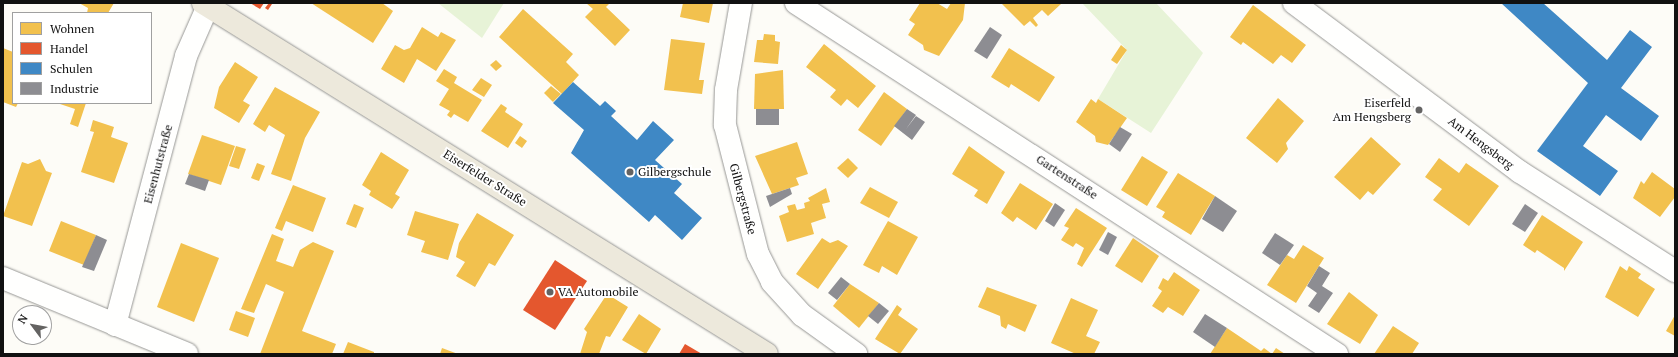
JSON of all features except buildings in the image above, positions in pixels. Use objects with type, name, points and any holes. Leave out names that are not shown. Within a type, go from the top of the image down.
[{"type":"main road","name":"Eiserfelder Straße","points":[[205,4],[768,354]]},
{"type":"street","name":"Gilbergstraße","points":[[741,3],[726,90],[725,125],[758,254],[772,282],[802,315],[856,354]]},
{"type":"street","name":"Gartenstraße","points":[[796,3],[1336,354]]},
{"type":"street","name":"Am Hengsberg","points":[[1294,3],[1520,172],[1675,271]]},
{"type":"street","name":"Eisenhutstraße","points":[[115,325],[186,56],[205,4]]},
{"type":"street","points":[[3,278],[187,354]]},
{"type":"green space","points":[[438,3],[504,3],[482,38]]},
{"type":"green space","points":[[1082,3],[1156,3],[1203,53],[1151,133],[1098,99],[1127,50]]},
{"type":"place","name":"Eiserfeld Am Hengsberg","points":[[1419,110]]},
{"type":"place","name":"Gilbergschule","points":[[630,172]]},
{"type":"place","name":"VA Automobile","points":[[550,292]]}]
